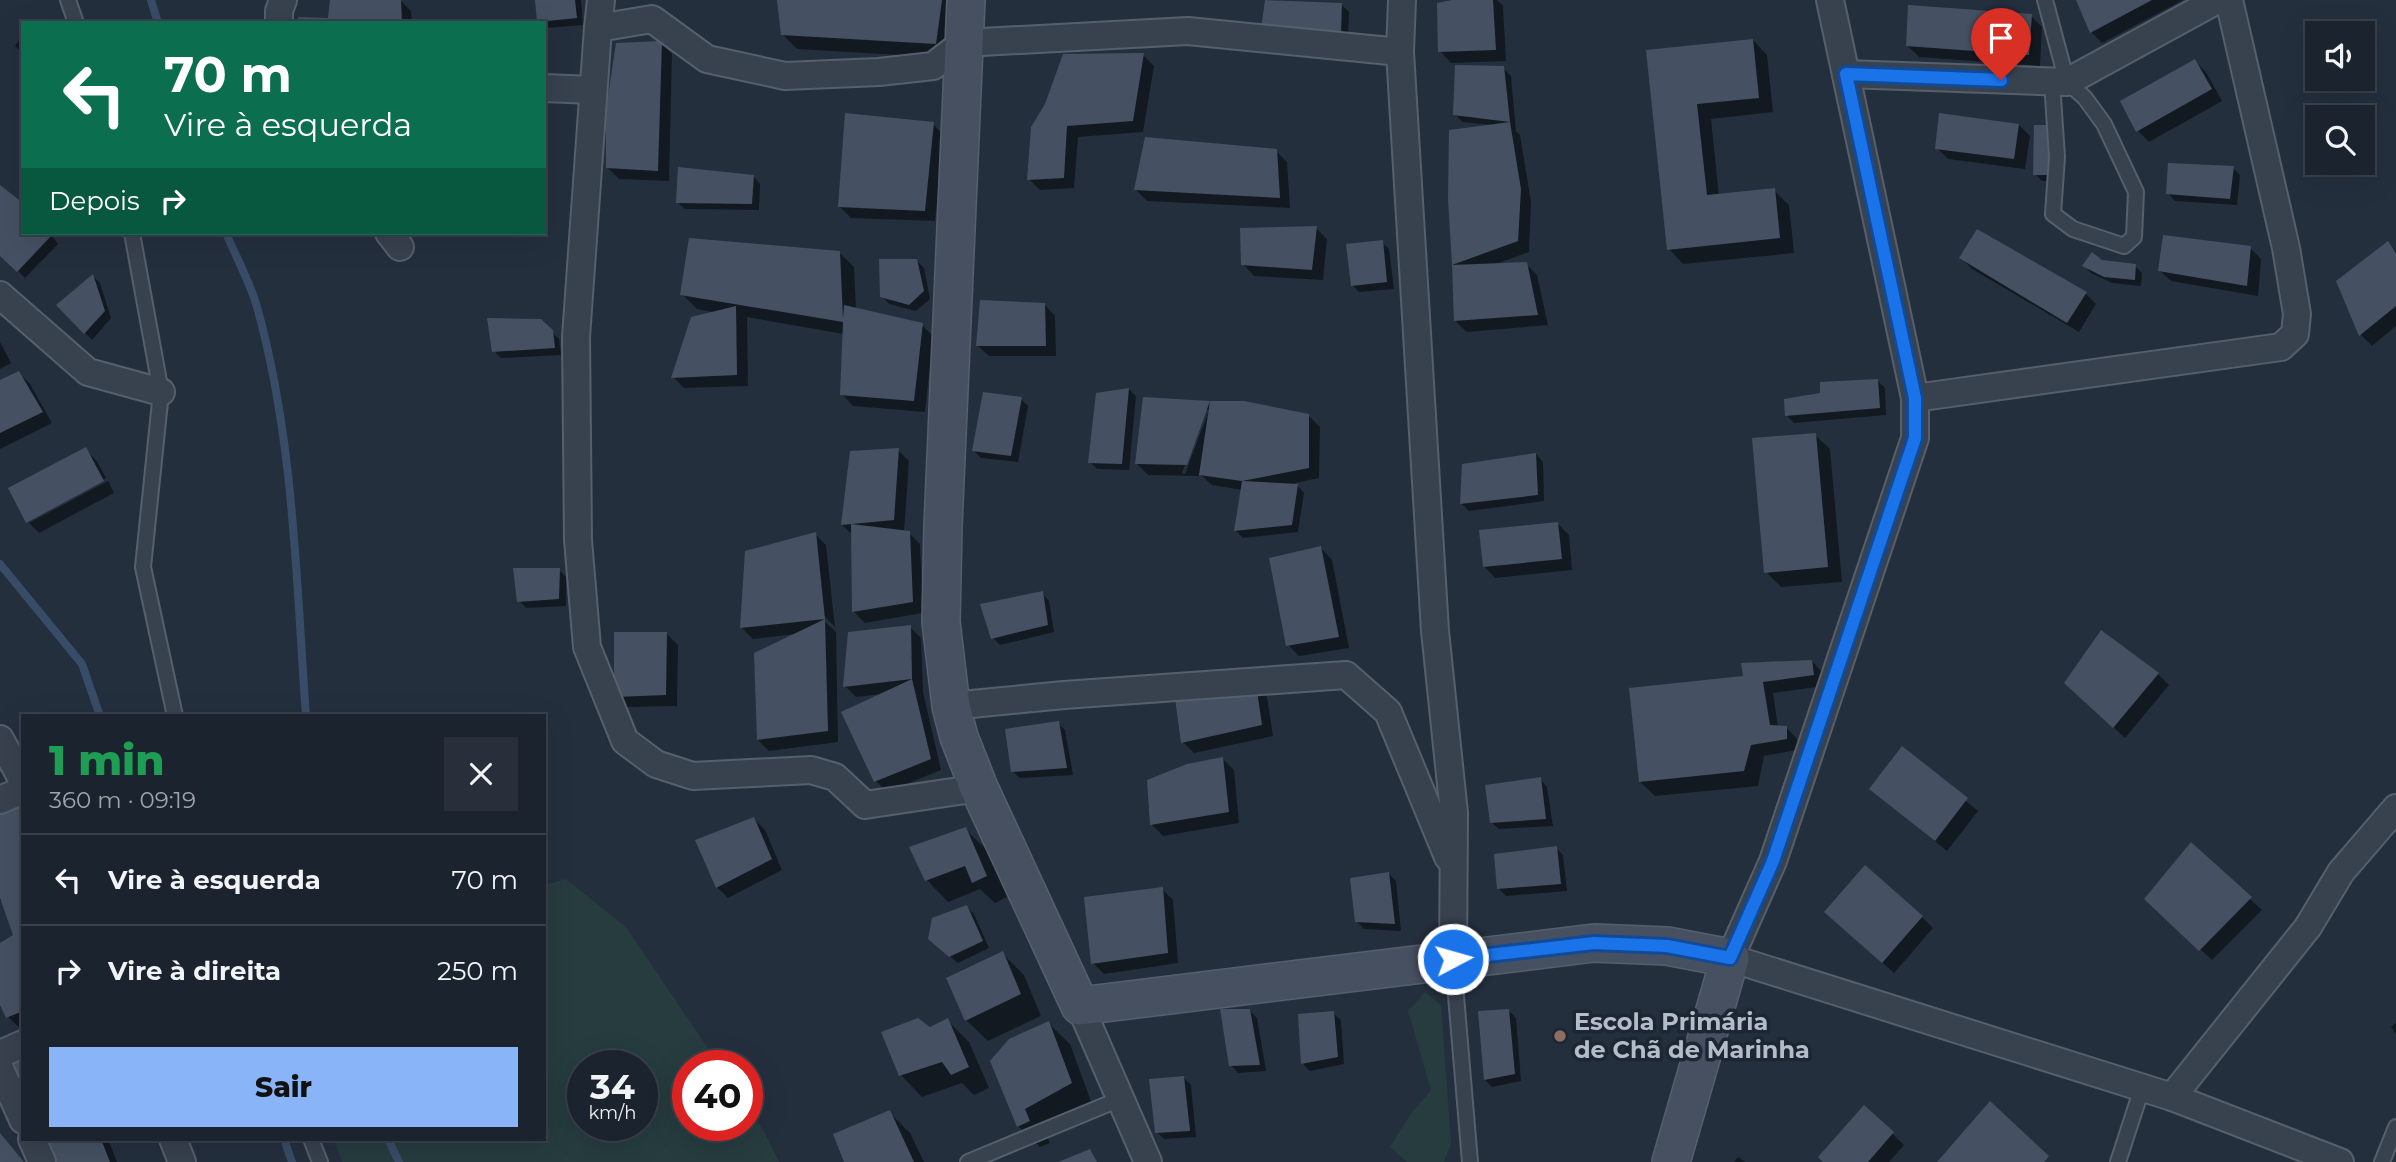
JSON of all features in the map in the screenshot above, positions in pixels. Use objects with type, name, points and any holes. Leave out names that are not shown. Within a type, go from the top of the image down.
[{"type":"street","points":[[279,21],[283,0]]},
{"type":"street","points":[[601,0],[576,337],[578,540],[587,647],[625,741],[656,764],[693,776],[811,770],[835,777],[864,805],[979,788]]},
{"type":"street","points":[[966,0],[962,43],[942,608],[951,706],[959,737],[979,788],[1080,1006],[1148,1162]]},
{"type":"street","points":[[1402,0],[1400,52],[1435,631],[1454,813],[1453,959]]},
{"type":"street","points":[[1671,1162],[1730,958],[1773,861],[1915,438],[1915,398],[1829,0]]},
{"type":"street","points":[[1846,74],[2059,82],[2217,0]]},
{"type":"street","points":[[1915,398],[2281,347],[2295,334],[2297,314],[2286,248],[2229,0]]},
{"type":"street","points":[[598,28],[652,19],[707,59],[785,76],[879,72],[933,66],[962,43],[1188,31],[1400,52]]},
{"type":"street","points":[[546,88],[593,90]]},
{"type":"street","points":[[0,295],[88,372],[161,391]]},
{"type":"street","points":[[951,706],[1077,694],[1346,675],[1388,712],[1453,868]]},
{"type":"street","points":[[0,739],[21,777]]},
{"type":"street","points":[[0,800],[21,791]]},
{"type":"street","points":[[2172,1097],[2308,927],[2341,872],[2396,808]]},
{"type":"street","points":[[1080,1006],[1594,943],[1667,946],[1730,958],[2172,1097],[2340,1162]]},
{"type":"street","points":[[0,1054],[21,1045]]},
{"type":"street","points":[[0,1069],[21,1116]]},
{"type":"street","points":[[33,1141],[42,1162]]},
{"type":"street","points":[[174,1141],[182,1162]]},
{"type":"lane","points":[[68,0],[75,21]]},
{"type":"lane","points":[[2045,0],[2059,82],[2053,214],[2073,229],[2124,246],[2134,237],[2136,192],[2104,124],[2085,98],[2059,82]]},
{"type":"lane","points":[[132,235],[161,391],[143,567],[174,714]]},
{"type":"lane","points":[[1453,959],[1469,1162]]},
{"type":"lane","points":[[2118,1162],[2142,1088]]},
{"type":"lane","points":[[968,1162],[1120,1099]]},
{"type":"lane","points":[[2382,1162],[2396,1127]]},
{"type":"lane","points":[[312,1141],[320,1162]]},
{"type":"green space","points":[[566,879],[626,927],[709,1050],[672,1050],[672,1141],[763,1141],[763,1130],[779,1162],[342,1162],[334,1141],[546,1141],[546,884]]},
{"type":"green space","points":[[1425,992],[1441,1005],[1451,1144],[1444,1162],[1407,1162],[1390,1147],[1410,1115],[1431,1090],[1408,1011]]},
{"type":"building","points":[[330,0],[401,0],[402,21],[299,21],[298,17],[328,18]]},
{"type":"building","points":[[535,0],[575,0],[577,18],[537,21]]},
{"type":"building","points":[[777,0],[942,0],[936,44],[781,35]]},
{"type":"building","points":[[1265,0],[1342,3],[1341,34],[1261,29]]},
{"type":"building","points":[[1452,0],[1493,0],[1496,50],[1438,52],[1437,3]]},
{"type":"building","points":[[2076,0],[2152,0],[2090,33]]},
{"type":"building","points":[[1908,5],[2032,14],[2029,55],[1906,46]]},
{"type":"building","points":[[1753,39],[1759,98],[1697,104],[1707,195],[1775,188],[1780,238],[1667,250],[1646,50]]},
{"type":"building","points":[[662,41],[658,171],[606,168],[606,110],[616,43]]},
{"type":"building","points":[[1144,53],[1133,121],[1067,126],[1064,178],[1027,180],[1031,127],[1045,104],[1063,54]]},
{"type":"building","points":[[2195,59],[2212,89],[2136,132],[2120,101]]},
{"type":"building","points":[[1455,65],[1504,66],[1510,122],[1453,115]]},
{"type":"building","points":[[845,113],[934,122],[925,211],[838,207]]},
{"type":"building","points":[[1939,113],[2019,124],[2014,159],[1935,149]]},
{"type":"building","points":[[1510,122],[1521,189],[1518,241],[1452,265],[1448,199],[1449,130]]},
{"type":"building","points":[[2034,125],[2049,125],[2048,175],[2033,175]]},
{"type":"building","points":[[1145,137],[1277,149],[1280,198],[1134,190]]},
{"type":"building","points":[[2168,163],[2234,166],[2230,199],[2166,194]]},
{"type":"building","points":[[678,167],[754,175],[752,204],[676,203]]},
{"type":"building","points":[[0,185],[21,201],[21,235],[52,235],[17,272],[0,256]]},
{"type":"building","points":[[1317,226],[1312,270],[1241,265],[1240,228]]},
{"type":"building","points":[[1977,229],[2087,292],[2067,323],[1959,258]]},
{"type":"building","points":[[2163,235],[2251,246],[2247,286],[2158,271]]},
{"type":"building","points":[[689,238],[840,251],[843,319],[844,305],[923,323],[914,401],[840,395],[843,322],[680,295]]},
{"type":"building","points":[[1383,240],[1387,282],[1351,286],[1346,244]]},
{"type":"building","points":[[2388,241],[2396,253],[2396,306],[2359,336],[2336,281]]},
{"type":"building","points":[[2092,252],[2102,260],[2136,264],[2135,280],[2104,277],[2082,266]]},
{"type":"building","points":[[879,259],[917,259],[924,291],[909,305],[880,297]]},
{"type":"building","points":[[1527,262],[1538,315],[1454,321],[1452,265]]},
{"type":"building","points":[[93,274],[105,311],[84,334],[56,305]]},
{"type":"building","points":[[980,300],[1045,303],[1046,346],[976,346]]},
{"type":"building","points":[[736,306],[737,375],[671,378],[691,317]]},
{"type":"building","points":[[487,318],[541,319],[553,330],[555,348],[492,352]]},
{"type":"building","points":[[19,371],[43,412],[0,433],[0,380]]},
{"type":"building","points":[[1878,379],[1880,408],[1785,416],[1784,399],[1820,393],[1820,382]]},
{"type":"building","points":[[1129,388],[1122,464],[1088,463],[1096,393]]},
{"type":"building","points":[[983,392],[1022,397],[1011,456],[972,451]]},
{"type":"building","points":[[1143,397],[1210,401],[1187,465],[1135,464]]},
{"type":"building","points":[[1210,401],[1244,401],[1309,414],[1309,468],[1242,481],[1199,475]]},
{"type":"building","points":[[1816,433],[1828,567],[1764,573],[1752,438]]},
{"type":"building","points":[[86,447],[104,481],[26,523],[8,488]]},
{"type":"building","points":[[899,448],[894,520],[841,525],[850,451]]},
{"type":"building","points":[[1536,453],[1538,495],[1460,504],[1462,464]]},
{"type":"building","points":[[1242,481],[1298,484],[1292,525],[1234,531]]},
{"type":"building","points":[[1558,522],[1562,559],[1483,567],[1479,530]]},
{"type":"building","points":[[851,524],[910,531],[913,602],[852,612]]},
{"type":"building","points":[[816,532],[825,619],[740,628],[745,551]]},
{"type":"building","points":[[1321,546],[1339,637],[1286,646],[1269,558]]},
{"type":"building","points":[[513,568],[560,568],[559,599],[517,602]]},
{"type":"building","points":[[1043,591],[1048,625],[991,639],[980,604]]},
{"type":"building","points":[[825,619],[828,731],[757,740],[754,653]]},
{"type":"building","points":[[911,625],[912,679],[843,687],[848,632]]},
{"type":"building","points":[[2101,630],[2159,673],[2113,728],[2064,683]]},
{"type":"building","points":[[614,632],[667,632],[666,695],[614,697]]},
{"type":"building","points":[[1812,660],[1814,675],[1763,682],[1770,725],[1787,726],[1787,739],[1751,745],[1744,771],[1639,782],[1629,688],[1743,676],[1741,663]]},
{"type":"building","points":[[912,679],[931,759],[874,782],[841,712]]},
{"type":"building","points":[[1256,684],[1262,725],[1181,743],[1175,698]]},
{"type":"building","points":[[1059,721],[1067,768],[1011,772],[1005,729]]},
{"type":"building","points":[[1902,746],[1968,798],[1935,841],[1869,789]]},
{"type":"building","points":[[1223,757],[1229,812],[1150,825],[1147,780],[1187,764]]},
{"type":"building","points":[[1541,777],[1546,819],[1490,823],[1485,785]]},
{"type":"building","points":[[18,799],[21,806],[21,1012],[6,1018],[0,1005],[0,943],[13,935],[0,898],[0,806]]},
{"type":"building","points":[[754,817],[772,859],[716,888],[695,840]]},
{"type":"building","points":[[966,827],[987,876],[972,883],[965,866],[925,881],[909,847]]},
{"type":"building","points":[[2191,842],[2252,897],[2199,951],[2144,899]]},
{"type":"building","points":[[1557,846],[1561,884],[1497,889],[1494,854]]},
{"type":"building","points":[[1865,865],[1923,916],[1882,963],[1824,912]]},
{"type":"building","points":[[1389,872],[1395,924],[1355,922],[1350,878]]},
{"type":"building","points":[[1163,887],[1168,953],[1091,964],[1084,897]]},
{"type":"building","points":[[967,905],[983,941],[949,957],[928,939],[932,918]]},
{"type":"building","points":[[1003,951],[1021,994],[965,1021],[946,978]]},
{"type":"building","points":[[1220,1009],[1250,1009],[1260,1065],[1229,1066]]},
{"type":"building","points":[[1509,1009],[1515,1074],[1484,1080],[1478,1011]]},
{"type":"building","points":[[1334,1011],[1338,1057],[1301,1064],[1298,1014]]},
{"type":"building","points":[[918,1018],[930,1027],[948,1018],[969,1067],[951,1075],[942,1062],[899,1076],[881,1032]]},
{"type":"building","points":[[1049,1021],[1072,1083],[1025,1109],[1030,1121],[1017,1127],[990,1061],[1009,1039]]},
{"type":"building","points":[[21,1057],[21,1098],[5,1062]]},
{"type":"building","points":[[1184,1076],[1190,1131],[1155,1133],[1149,1079]]},
{"type":"building","points":[[1990,1101],[2049,1156],[2044,1162],[1937,1162]]},
{"type":"building","points":[[1864,1105],[1894,1132],[1868,1162],[1823,1162],[1818,1157]]},
{"type":"building","points":[[890,1110],[914,1162],[844,1162],[833,1134]]},
{"type":"building","points":[[0,1133],[24,1162],[0,1162]]},
{"type":"building","points":[[40,1141],[102,1141],[110,1162],[49,1162]]},
{"type":"building","points":[[1090,1149],[1097,1162],[1058,1162]]},
{"type":"waterway","points":[[151,0],[157,21]]},
{"type":"waterway","points":[[227,235],[257,307],[279,407],[292,510],[306,714]]},
{"type":"waterway","points":[[0,564],[82,664],[99,714]]},
{"type":"waterway","points":[[285,1141],[292,1162]]},
{"type":"waterway","points":[[389,1141],[399,1162]]},
{"type":"place","name":"Escola Primária de Chã de Marinha","points":[[1560,1036]]},
{"type":"route","points":[[1453,959],[1594,943],[1667,946],[1730,958],[1773,861],[1915,438],[1915,398],[1846,74],[2001,80]]}]
